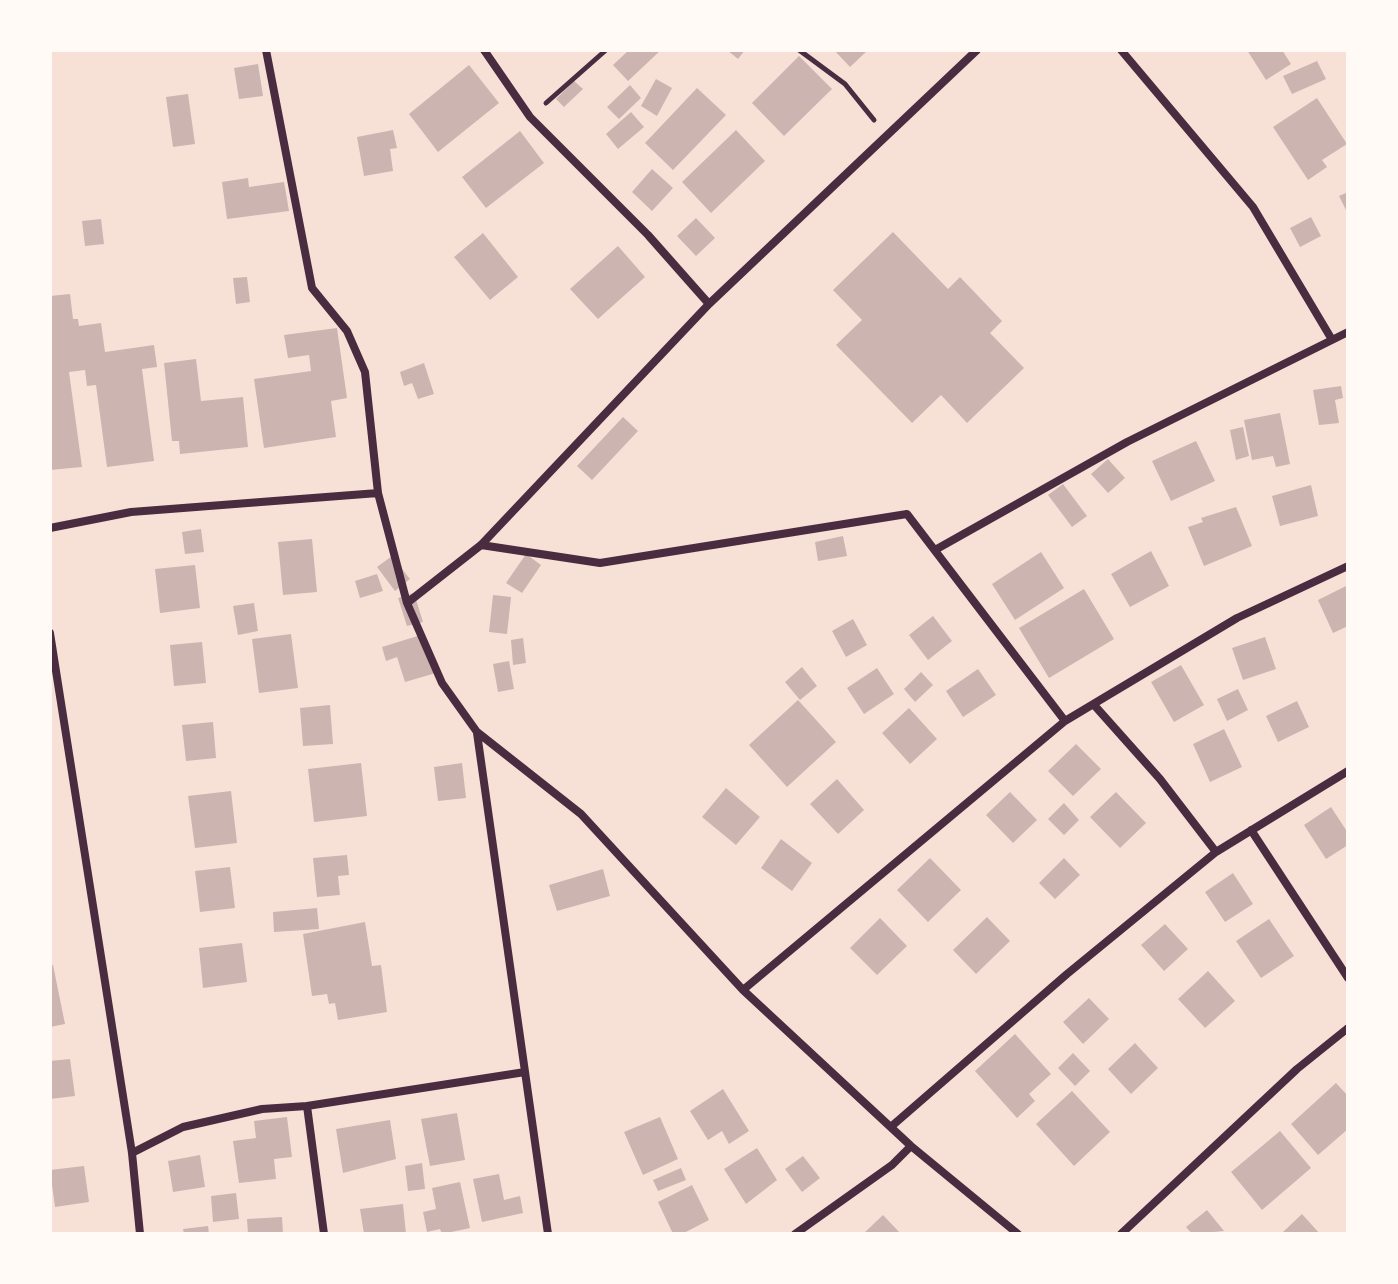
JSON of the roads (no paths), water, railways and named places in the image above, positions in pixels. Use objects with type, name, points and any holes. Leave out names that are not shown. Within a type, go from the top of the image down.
[{"type":"street","points":[[266,50],[312,288],[347,331],[365,372],[378,493],[407,603],[442,683],[477,732],[581,814],[743,990],[893,1125],[911,1146],[1018,1234]]},
{"type":"street","points":[[484,50],[530,117],[648,235],[709,304]]},
{"type":"street","points":[[407,603],[481,545],[709,304],[977,50]]},
{"type":"street","points":[[1121,50],[1253,207],[1331,338]]},
{"type":"street","points":[[935,550],[1127,442],[1348,332]]},
{"type":"street","points":[[50,528],[131,512],[378,493]]},
{"type":"street","points":[[481,545],[600,563],[907,514],[1065,721]]},
{"type":"street","points":[[743,990],[1065,721],[1095,706],[1162,661],[1237,618],[1348,566]]},
{"type":"street","points":[[50,633],[132,1153],[140,1234]]},
{"type":"street","points":[[1095,706],[1160,779],[1216,852]]},
{"type":"street","points":[[477,732],[548,1234]]},
{"type":"street","points":[[893,1125],[1067,974],[1216,852],[1348,771]]},
{"type":"street","points":[[1251,830],[1348,978]]},
{"type":"street","points":[[1121,1234],[1297,1069],[1348,1028]]},
{"type":"street","points":[[132,1153],[183,1127],[262,1109],[307,1106],[525,1072]]},
{"type":"street","points":[[307,1106],[324,1234]]},
{"type":"street","points":[[795,1234],[892,1165],[911,1146]]}]
